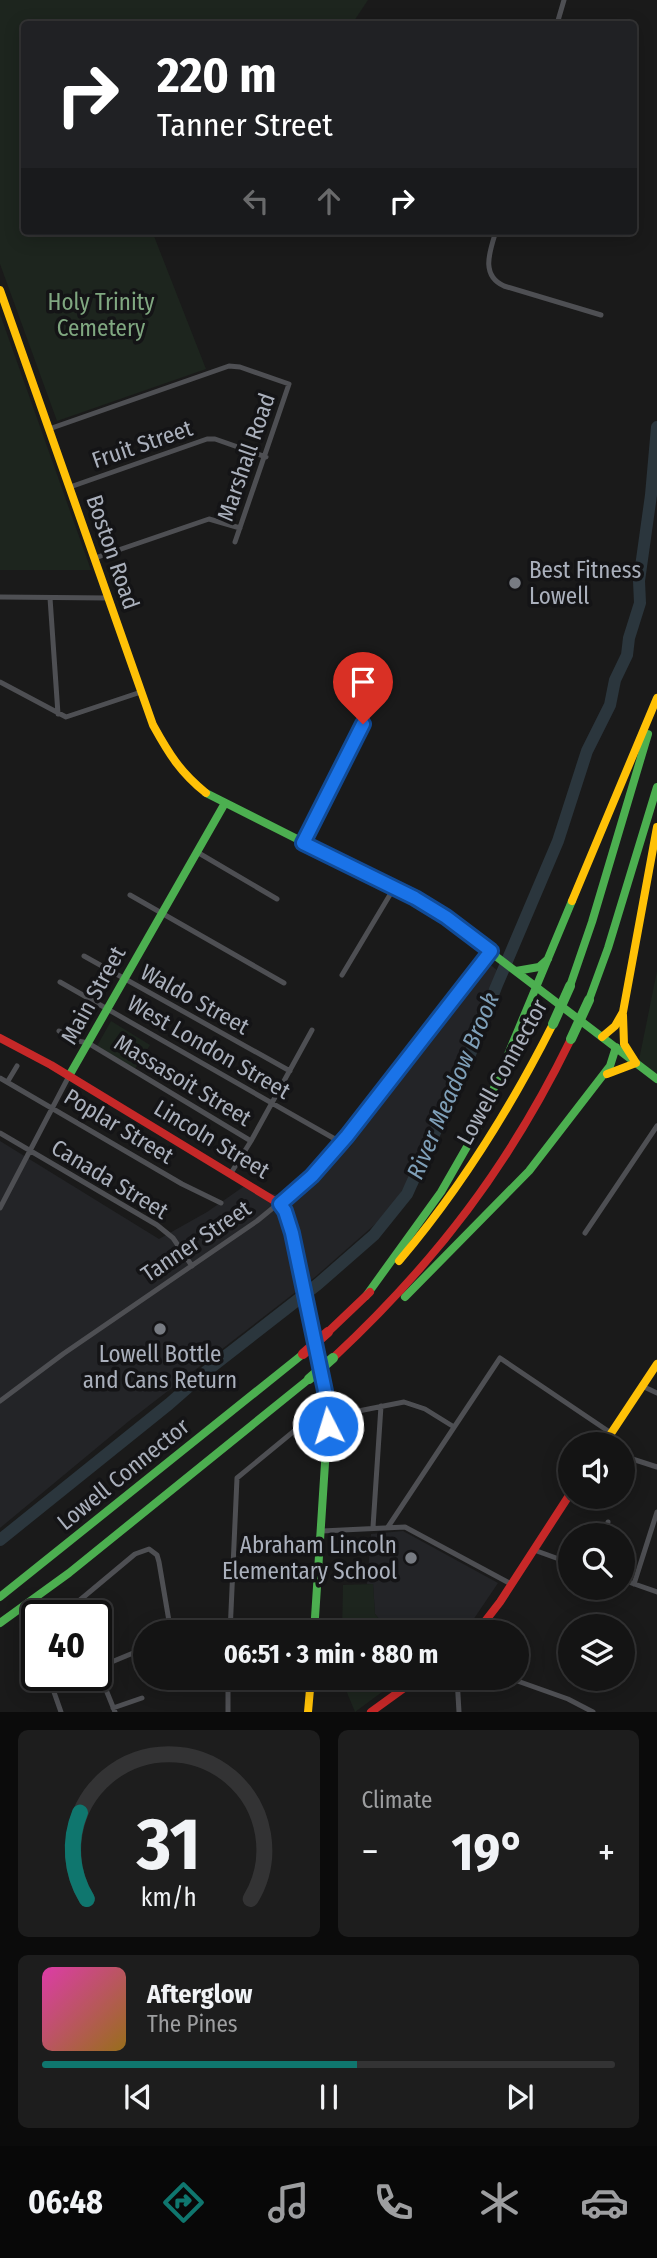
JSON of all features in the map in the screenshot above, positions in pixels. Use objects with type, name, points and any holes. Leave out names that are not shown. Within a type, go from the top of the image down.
[{"type":"main road","name":"Boston Road","points":[[0,290],[141,692],[159,738],[172,760],[187,778],[206,793],[430,906],[657,1079]]},
{"type":"main road","points":[[366,1296],[441,1192],[482,1119],[657,700]]},
{"type":"main road","name":"Lowell Connector","points":[[0,1597],[328,1332],[366,1296],[421,1234],[478,1157],[523,1084],[570,986],[592,922],[657,700]]},
{"type":"main road","name":"Lowell Connector","points":[[0,1623],[69,1573],[333,1358],[417,1276],[477,1201],[529,1120],[589,1000],[608,948],[657,786]]},
{"type":"main road","name":"Main Street","points":[[69,1076],[225,803]]},
{"type":"main road","points":[[601,1078],[614,1069],[636,1063],[624,1044],[623,1012],[657,827]]},
{"type":"main road","points":[[516,971],[535,969],[548,959]]},
{"type":"main road","points":[[602,1037],[615,1026],[623,1012]]},
{"type":"main road","name":"Lincoln Street","points":[[0,1038],[262,1191],[285,1211],[292,1233],[328,1417],[315,1620]]},
{"type":"main road","points":[[361,1333],[419,1284],[518,1183],[601,1078],[614,1060],[616,1048]]},
{"type":"main road","points":[[612,1432],[657,1364]]},
{"type":"main road","points":[[485,1620],[560,1509]]},
{"type":"main road","points":[[308,1712],[310,1690]]},
{"type":"main road","points":[[371,1712],[401,1690]]},
{"type":"street","points":[[558,21],[564,0]]},
{"type":"street","points":[[495,235],[488,265],[494,280],[504,286],[601,315]]},
{"type":"street","name":"Marshall Road","points":[[50,429],[229,366],[240,367],[289,384],[235,542]]},
{"type":"street","name":"Fruit Street","points":[[70,487],[207,439],[215,439],[266,457]]},
{"type":"street","points":[[95,558],[209,519],[240,528]]},
{"type":"street","points":[[0,597],[109,598]]},
{"type":"street","points":[[50,598],[58,715]]},
{"type":"street","points":[[0,682],[58,715],[68,717],[141,692]]},
{"type":"street","points":[[303,843],[373,703]]},
{"type":"street","points":[[197,852],[277,899]]},
{"type":"street","points":[[342,975],[394,888]]},
{"type":"street","points":[[130,895],[284,983]]},
{"type":"street","name":"Tanner Street","points":[[0,1401],[63,1354],[280,1204],[312,1176],[342,1143],[494,954]]},
{"type":"street","name":"Waldo Street","points":[[85,956],[290,1071]]},
{"type":"street","name":"West London Street","points":[[60,982],[342,1143]]},
{"type":"street","points":[[231,1173],[312,1030]]},
{"type":"street","name":"Massasoit Street","points":[[59,1031],[88,1043],[251,1141]]},
{"type":"street","points":[[8,1081],[17,1066]]},
{"type":"street","name":"Main Street","points":[[0,1208],[69,1076]]},
{"type":"street","name":"Poplar Street","points":[[0,1078],[182,1184],[221,1203]]},
{"type":"street","points":[[585,1233],[657,1126]]},
{"type":"street","name":"Canada Street","points":[[0,1133],[157,1225],[173,1238],[192,1266]]},
{"type":"street","points":[[388,1527],[500,1358],[610,1432]]},
{"type":"street","points":[[642,1386],[657,1393]]},
{"type":"street","points":[[328,1417],[399,1402],[425,1409],[454,1427]]},
{"type":"street","points":[[231,1620],[237,1478],[327,1404]]},
{"type":"street","points":[[373,1527],[381,1406]]},
{"type":"street","points":[[635,1460],[657,1467]]},
{"type":"street","points":[[635,1581],[657,1512]]},
{"type":"street","points":[[322,1531],[405,1527],[510,1584]]},
{"type":"street","points":[[80,1600],[135,1554],[149,1549],[157,1555],[159,1562],[169,1620]]},
{"type":"street","points":[[533,1550],[558,1559]]},
{"type":"street","points":[[635,1584],[657,1592]]},
{"type":"street","points":[[112,1661],[133,1653]]},
{"type":"street","points":[[529,1686],[593,1712]]},
{"type":"street","points":[[228,1712],[229,1690]]},
{"type":"street","points":[[458,1690],[459,1712]]},
{"type":"street","points":[[54,1691],[61,1712]]},
{"type":"street","points":[[106,1691],[114,1710],[142,1698]]},
{"type":"shaded area","points":[[487,962],[498,971],[414,1171],[389,1212],[315,1277],[129,1421],[0,1528],[0,1141],[159,1239],[207,1212],[243,1187],[278,1195],[350,1147]]},
{"type":"shaded area","name":"Abraham Lincoln Elementary School","points":[[403,1531],[498,1583],[473,1620],[380,1620],[375,1614],[373,1584],[367,1584],[371,1534]]},
{"type":"green space","name":"Holy Trinity Cemetery","points":[[0,0],[368,0],[354,21],[21,21],[21,235],[154,235],[206,369],[57,421],[0,264]]},
{"type":"green space","points":[[0,314],[91,570],[0,570]]},
{"type":"green space","points":[[657,971],[657,1079],[636,1063],[639,1060]]},
{"type":"green space","points":[[111,1021],[150,1045],[135,1069],[97,1046]]},
{"type":"green space","points":[[373,1584],[375,1614],[380,1620],[342,1620],[343,1585]]},
{"type":"green space","points":[[346,1690],[385,1690],[355,1712]]},
{"type":"waterway","name":"River Meadow Brook","points":[[0,1540],[209,1369],[318,1284],[374,1235],[407,1194],[467,1062],[558,841],[587,751],[610,705],[615,680],[627,655],[629,638],[640,603],[639,581],[657,427]]},
{"type":"traffic: fast","points":[[570,986],[648,734]]},
{"type":"traffic: fast","points":[[589,1000],[608,948],[657,787]]},
{"type":"traffic: fast","points":[[206,793],[430,906],[657,1079]]},
{"type":"traffic: fast","points":[[69,1076],[225,803]]},
{"type":"traffic: fast","points":[[366,1296],[441,1192],[476,1131],[572,901]]},
{"type":"traffic: fast","points":[[516,971],[539,967],[548,959]]},
{"type":"traffic: fast","points":[[553,1024],[570,986]]},
{"type":"traffic: fast","points":[[571,1039],[589,1000]]},
{"type":"traffic: fast","points":[[405,1297],[529,1171],[610,1066],[616,1047]]},
{"type":"traffic: fast","points":[[310,1320],[328,1417],[315,1620]]},
{"type":"traffic: fast","points":[[0,1597],[303,1354]]},
{"type":"traffic: fast","points":[[309,1379],[333,1358]]},
{"type":"traffic: fast","points":[[0,1623],[69,1573],[309,1379]]},
{"type":"traffic: slow","points":[[0,290],[153,725],[176,762],[206,793]]},
{"type":"traffic: slow","points":[[572,901],[657,698]]},
{"type":"traffic: slow","points":[[602,1037],[615,1026],[623,1012],[657,827]]},
{"type":"traffic: slow","points":[[607,1074],[636,1063],[624,1044],[623,1015]]},
{"type":"traffic: slow","points":[[399,1261],[443,1205],[483,1147],[520,1087],[553,1024]]},
{"type":"traffic: slow","points":[[612,1432],[657,1364]]},
{"type":"traffic: slow","points":[[308,1712],[310,1690]]},
{"type":"traffic: jam","points":[[0,1038],[51,1065],[273,1200],[282,1211],[294,1240],[310,1320]]},
{"type":"traffic: jam","points":[[333,1358],[405,1286],[467,1210],[522,1129],[571,1039]]},
{"type":"traffic: jam","points":[[328,1332],[370,1292]]},
{"type":"traffic: jam","points":[[303,1354],[328,1332]]},
{"type":"traffic: jam","points":[[486,1620],[560,1509]]},
{"type":"traffic: jam","points":[[371,1712],[401,1690]]},
{"type":"place","name":"Best Fitness Lowell","points":[[515,583]]},
{"type":"place","name":"Lowell Bottle and Cans Return","points":[[160,1329]]},
{"type":"place","name":"Abraham Lincoln Elementary School","points":[[411,1558]]},
{"type":"route","points":[[328,1426],[325,1391],[292,1233],[280,1204],[323,1165],[491,951],[430,906],[303,843],[363,724]]}]
